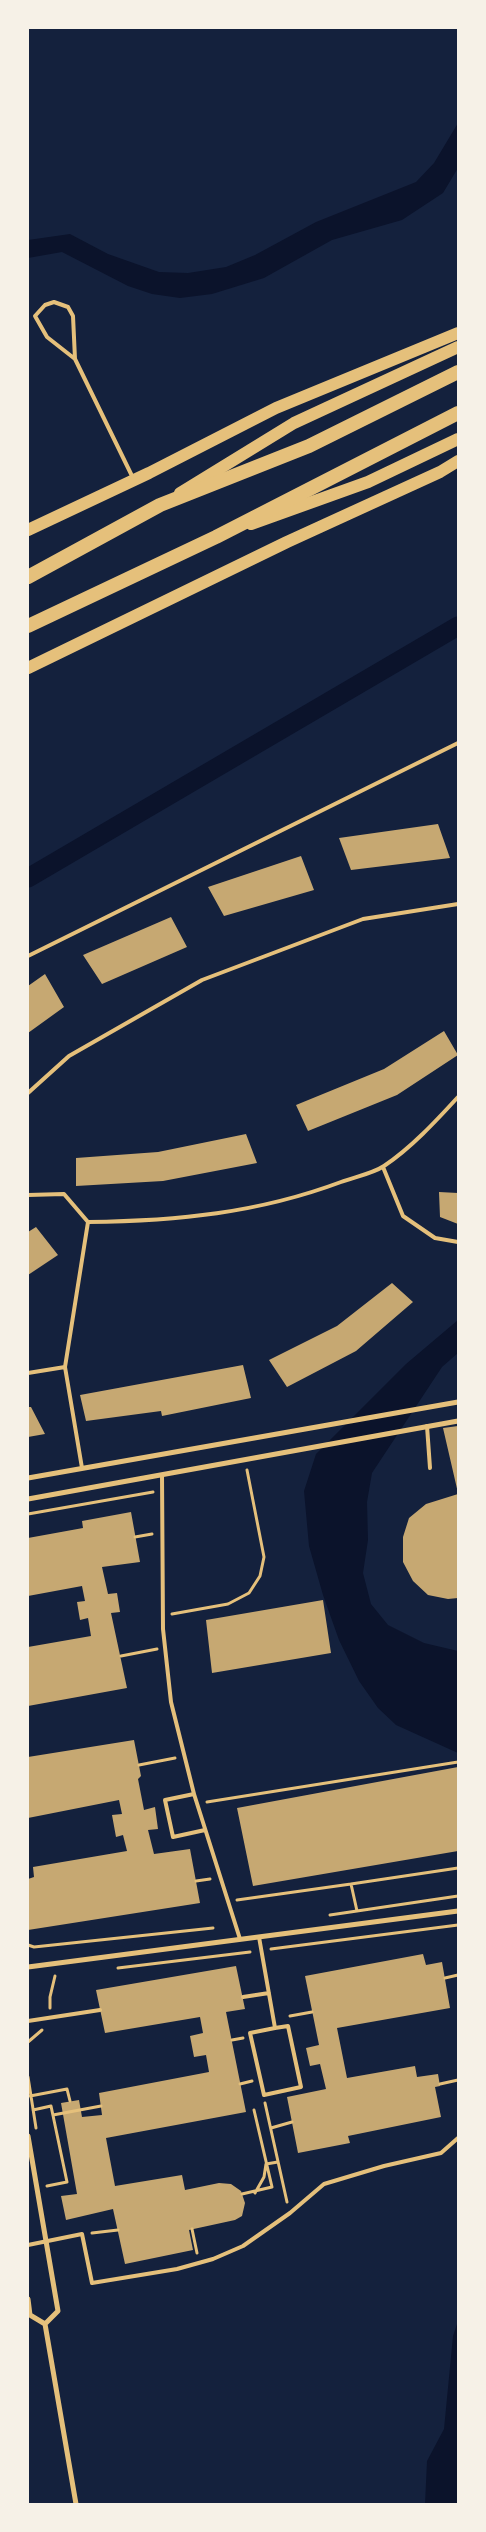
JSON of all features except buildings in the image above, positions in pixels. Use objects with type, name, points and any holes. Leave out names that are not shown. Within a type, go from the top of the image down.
[{"type":"highway","points":[[28,577],[160,504],[309,446],[458,372]]},
{"type":"highway","points":[[28,626],[216,537],[458,413]]},
{"type":"main road","points":[[28,530],[134,480],[276,408],[458,333]]},
{"type":"main road","points":[[160,504],[294,424],[458,347]]},
{"type":"main road","points":[[216,537],[368,482],[458,440]]},
{"type":"main road","points":[[28,668],[287,542],[440,472],[458,461]]},
{"type":"street","points":[[28,1478],[458,1402]]},
{"type":"street","points":[[28,1499],[458,1421]]},
{"type":"street","points":[[28,1967],[458,1911]]},
{"type":"street","points":[[28,2136],[58,2311],[45,2324]]},
{"type":"street","points":[[28,2299],[30,2315],[45,2324],[76,2504]]},
{"type":"lane","points":[[28,317],[35,316],[45,305],[54,302],[68,307],[73,316],[75,330],[75,359]]},
{"type":"lane","points":[[35,316],[47,337],[75,359],[134,480]]},
{"type":"lane","points":[[28,956],[458,743]]},
{"type":"lane","points":[[28,1093],[69,1056],[202,980],[363,919],[458,904]]},
{"type":"lane","points":[[88,1222],[142,1221],[242,1211],[308,1195],[383,1167],[434,1123],[458,1097]]},
{"type":"lane","points":[[383,1167],[403,1216],[435,1238],[458,1242]]},
{"type":"lane","points":[[28,1195],[64,1194],[88,1222],[65,1367],[82,1468]]},
{"type":"lane","points":[[28,1373],[65,1367]]},
{"type":"lane","points":[[428,1426],[430,1468]]},
{"type":"lane","points":[[162,1475],[163,1615],[171,1702],[196,1803],[240,1939]]},
{"type":"lane","points":[[194,1794],[166,1800],[173,1837],[205,1830]]},
{"type":"lane","points":[[259,1937],[275,2028]]},
{"type":"lane","points":[[243,1997],[268,1993]]},
{"type":"lane","points":[[28,2021],[100,2010]]},
{"type":"lane","points":[[288,2026],[301,2087],[264,2095],[250,2033],[275,2028],[288,2026]]},
{"type":"lane","points":[[28,2246],[82,2234],[92,2284],[177,2270],[244,2246],[290,2213],[324,2184],[384,2166],[441,2153],[458,2138]]},
{"type":"path","points":[[163,1615],[228,1604],[249,1593],[260,1576],[264,1556],[244,1460]]},
{"type":"path","points":[[28,1514],[162,1491]]},
{"type":"path","points":[[135,1537],[163,1532]]},
{"type":"path","points":[[121,1656],[165,1648]]},
{"type":"path","points":[[139,1764],[184,1756]]},
{"type":"path","points":[[196,1803],[458,1762]]},
{"type":"path","points":[[227,1901],[458,1868]]},
{"type":"path","points":[[196,1882],[220,1877]]},
{"type":"path","points":[[351,1884],[357,1911]]},
{"type":"path","points":[[320,1916],[458,1896]]},
{"type":"path","points":[[270,1950],[458,1925]]},
{"type":"path","points":[[28,1946],[34,1947],[213,1928]]},
{"type":"path","points":[[114,1969],[250,1952]]},
{"type":"path","points":[[445,1978],[458,1975]]},
{"type":"path","points":[[28,2042],[41,2032],[50,2018],[50,1997],[54,1976],[56,1976]]},
{"type":"path","points":[[440,2084],[458,2080]]},
{"type":"path","points":[[30,2096],[67,2090],[70,2102]]},
{"type":"path","points":[[264,2095],[290,2213]]},
{"type":"path","points":[[33,2110],[51,2106],[67,2182],[46,2186]]},
{"type":"path","points":[[53,2115],[101,2106]]},
{"type":"path","points":[[242,2194],[272,2187],[254,2110]]},
{"type":"path","points":[[271,2128],[292,2122]]},
{"type":"path","points":[[266,2164],[278,2162]]},
{"type":"path","points":[[256,2192],[264,2177],[266,2164]]},
{"type":"path","points":[[192,2229],[199,2263]]},
{"type":"path","points":[[82,2234],[118,2230]]},
{"type":"water","points":[[458,123],[458,168],[443,193],[402,220],[332,240],[264,278],[212,294],[180,298],[152,294],[128,286],[62,252],[28,258],[28,240],[70,234],[108,254],[159,272],[188,273],[226,267],[255,255],[316,222],[416,182],[434,163]]},
{"type":"water","points":[[458,1320],[458,1353],[442,1367],[372,1473],[367,1502],[368,1540],[363,1573],[371,1604],[388,1625],[424,1643],[458,1651],[458,1753],[396,1725],[378,1708],[359,1681],[339,1640],[323,1595],[309,1546],[304,1491],[316,1454],[406,1364]]},
{"type":"water","points":[[458,2321],[458,2504],[425,2504],[427,2461],[444,2429],[453,2336]]},
{"type":"waterway","points":[[28,878],[458,626]]}]
